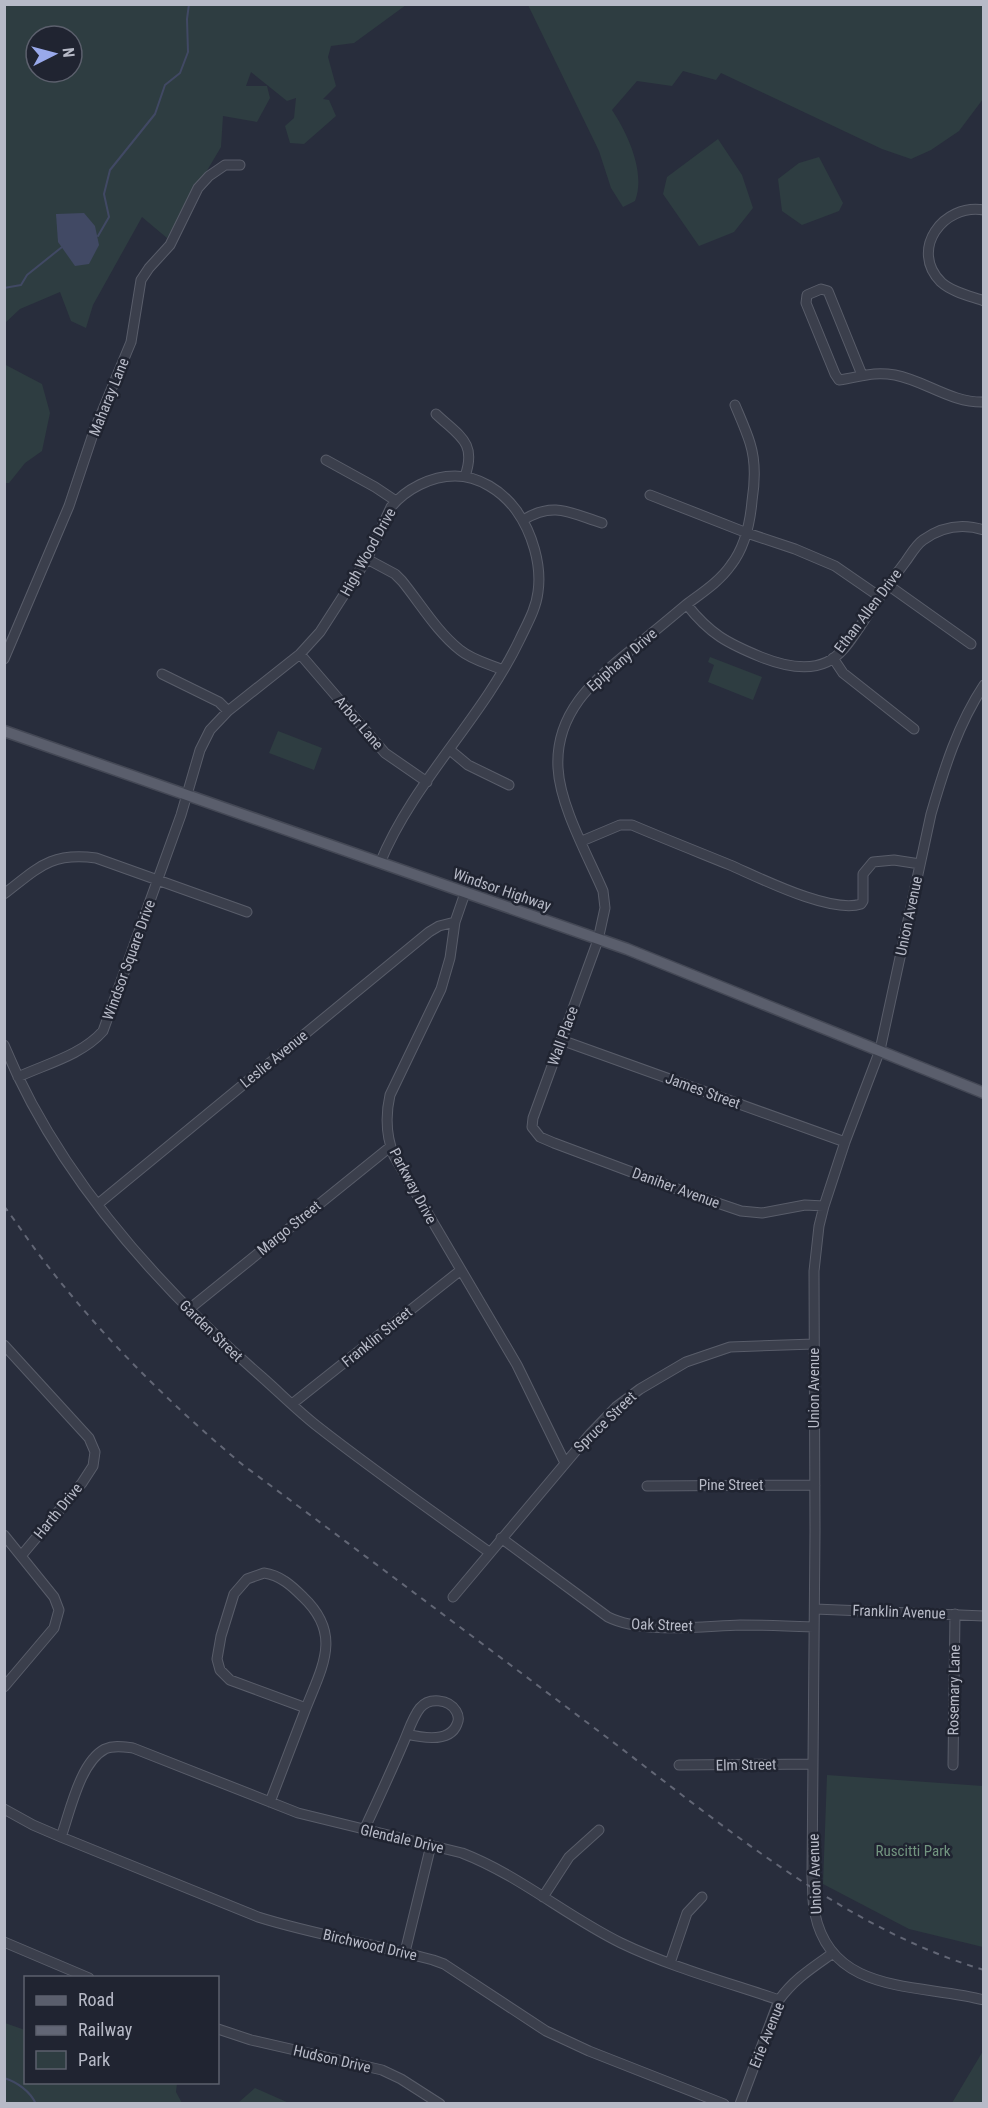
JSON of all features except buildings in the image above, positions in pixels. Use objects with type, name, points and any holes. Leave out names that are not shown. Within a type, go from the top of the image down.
[{"type":"main road","name":"Windsor Highway","points":[[4,731],[690,973],[984,1093]]},
{"type":"street","name":"Maharay Lane","points":[[4,659],[69,506],[94,431],[131,342],[141,280],[170,245],[198,188],[209,176],[225,165],[240,165]]},
{"type":"street","points":[[984,210],[973,208],[958,211],[946,217],[936,228],[929,253],[940,280],[956,291],[984,301]]},
{"type":"street","points":[[862,375],[828,291],[821,289],[807,295],[806,303],[837,378],[840,380],[862,375],[895,376],[953,398],[984,402]]},
{"type":"street","name":"Epiphany Drive","points":[[598,940],[605,899],[563,797],[558,768],[564,724],[580,696],[597,677],[714,584],[730,568],[747,533],[754,489],[754,462],[750,442],[735,405]]},
{"type":"street","points":[[436,414],[468,446],[470,461],[465,476]]},
{"type":"street","points":[[326,460],[396,501]]},
{"type":"street","name":"High Wood Drive","points":[[186,796],[200,750],[210,730],[228,711],[300,654],[320,632],[367,559],[396,501],[410,490],[429,481],[449,476],[465,476],[483,482],[498,491],[511,503],[523,520],[533,545],[539,576],[534,608],[482,706],[392,835],[380,863]]},
{"type":"street","points":[[650,495],[835,566],[880,597]]},
{"type":"street","points":[[523,520],[537,511],[548,509],[602,523]]},
{"type":"street","name":"Ethan Allen Drive","points":[[687,605],[702,624],[718,637],[783,665],[804,667],[827,662],[841,652],[852,638],[921,541],[953,526],[984,530]]},
{"type":"street","points":[[367,559],[402,581],[443,633],[460,650],[475,659],[503,670]]},
{"type":"street","points":[[888,585],[971,644]]},
{"type":"street","name":"Arbor Lane","points":[[300,654],[385,753],[427,782]]},
{"type":"street","points":[[833,658],[843,673],[915,729]]},
{"type":"street","points":[[162,674],[219,702],[228,711]]},
{"type":"street","name":"Union Avenue","points":[[984,685],[955,740],[941,777],[880,1050],[845,1142],[819,1226],[814,1271],[812,1876],[814,1913],[821,1934],[833,1953],[853,1971],[871,1979],[984,2000]]},
{"type":"street","points":[[450,750],[468,765],[509,785]]},
{"type":"street","name":"Windsor Square Drive","points":[[18,1077],[83,1048],[103,1031],[186,796]]},
{"type":"street","points":[[582,842],[620,825],[632,825],[792,892],[850,907],[861,904],[863,901],[863,873],[873,862],[894,860],[920,864]]},
{"type":"street","points":[[4,894],[42,864],[63,857],[79,856],[96,858],[247,912]]},
{"type":"street","name":"Parkway Drive","points":[[465,892],[455,922],[450,958],[441,989],[390,1095],[386,1111],[387,1131],[390,1147],[419,1202],[517,1365],[565,1463]]},
{"type":"street","name":"Leslie Avenue","points":[[98,1204],[429,932],[439,926],[455,922]]},
{"type":"street","name":"Wall Place","points":[[535,1133],[532,1128],[533,1118],[598,940]]},
{"type":"street","name":"James Street","points":[[561,1040],[845,1142]]},
{"type":"street","name":"Garden Street","points":[[4,1045],[47,1131],[76,1176],[141,1257],[188,1310],[316,1426],[489,1552]]},
{"type":"street","name":"Daniher Avenue","points":[[535,1133],[565,1147],[741,1211],[762,1213],[805,1205],[824,1206]]},
{"type":"street","name":"Margo Street","points":[[188,1310],[390,1147]]},
{"type":"street","name":"Franklin Street","points":[[292,1404],[461,1270]]},
{"type":"street","name":"Spruce Street","points":[[453,1597],[565,1463],[616,1407],[640,1389],[686,1362],[730,1347],[814,1344]]},
{"type":"street","name":"Harth Drive","points":[[4,1345],[89,1438],[95,1452],[93,1466],[82,1482],[21,1556]]},
{"type":"street","name":"Pine Street","points":[[647,1485],[815,1485]]},
{"type":"street","points":[[4,1535],[54,1597],[59,1610],[54,1628],[7,1683]]},
{"type":"street","name":"Oak Street","points":[[501,1538],[608,1617],[625,1624],[647,1627],[750,1625],[814,1627]]},
{"type":"street","points":[[270,1802],[325,1659],[328,1642],[325,1626],[311,1604],[292,1586],[274,1575],[264,1573],[251,1577],[240,1585],[229,1609],[221,1636],[218,1659],[220,1670],[230,1680],[306,1708]]},
{"type":"street","name":"Franklin Avenue","points":[[814,1609],[984,1616]]},
{"type":"street","name":"Rosemary Lane","points":[[953,1765],[955,1614]]},
{"type":"street","points":[[364,1830],[407,1734],[420,1708],[426,1702],[440,1701],[454,1708],[458,1713],[459,1720],[456,1728],[446,1736],[426,1737],[407,1734]]},
{"type":"street","name":"Glendale Drive","points":[[61,1837],[82,1776],[96,1756],[106,1749],[118,1746],[133,1748],[298,1813],[462,1853],[510,1875],[578,1920],[622,1943],[670,1963],[779,2000]]},
{"type":"street","name":"Elm Street","points":[[679,1766],[813,1764]]},
{"type":"street","name":"Birchwood Drive","points":[[4,1809],[61,1837],[258,1917],[287,1926],[405,1952],[444,1964],[546,2031],[724,2103]]},
{"type":"street","points":[[543,1897],[569,1857],[599,1830]]},
{"type":"street","points":[[405,1952],[431,1845]]},
{"type":"street","points":[[670,1963],[687,1912],[702,1897]]},
{"type":"street","points":[[4,1942],[87,1976]]},
{"type":"street","name":"Erie Avenue","points":[[740,2103],[779,2000],[800,1976],[833,1953]]},
{"type":"street","name":"Hudson Drive","points":[[219,2029],[251,2040],[382,2070],[440,2103]]},
{"type":"green space","points":[[5,5],[406,5],[354,43],[331,46],[328,57],[336,86],[323,99],[329,100],[336,116],[304,144],[290,143],[285,126],[294,118],[296,98],[287,101],[251,72],[246,86],[267,86],[270,98],[257,122],[223,116],[221,147],[167,238],[142,217],[93,305],[86,328],[71,321],[60,292],[20,309],[5,323]]},
{"type":"green space","points":[[528,5],[983,5],[983,99],[959,131],[931,150],[911,159],[882,149],[721,73],[716,80],[683,71],[672,86],[637,81],[612,110],[624,130],[637,166],[638,190],[635,201],[623,207],[611,188],[599,151]]},
{"type":"green space","points":[[718,139],[742,175],[753,208],[734,232],[699,246],[663,194],[667,177]]},
{"type":"green space","points":[[819,157],[843,203],[839,211],[802,225],[782,211],[778,179],[799,163]]},
{"type":"green space","points":[[4,364],[42,384],[50,413],[42,451],[25,463],[9,483],[4,483]]},
{"type":"green space","points":[[710,657],[762,677],[753,700],[708,682],[714,665],[708,662]]},
{"type":"green space","points":[[278,731],[322,748],[314,770],[269,753]]},
{"type":"green space","name":"Ruscitti Park","points":[[827,1775],[983,1786],[983,1947],[909,1929],[823,1884]]},
{"type":"green space","points":[[5,2023],[24,2030],[24,2084],[177,2084],[176,2092],[182,2103],[5,2103]]},
{"type":"green space","points":[[983,2051],[983,2103],[952,2103]]},
{"type":"green space","points":[[255,2088],[289,2103],[238,2103]]},
{"type":"water","points":[[84,213],[95,226],[99,245],[89,264],[75,266],[58,242],[56,214]]},
{"type":"waterway","points":[[98,236],[109,217],[104,194],[110,170],[155,114],[165,85],[180,73],[188,52],[189,4]]},
{"type":"waterway","points":[[4,288],[21,285],[27,275],[62,247]]},
{"type":"waterway","points":[[4,2078],[23,2088],[36,2104]]},
{"type":"railway","points":[[4,1206],[41,1258],[115,1345],[164,1395],[243,1465],[785,1870],[881,1928],[932,1951],[984,1970]]}]
